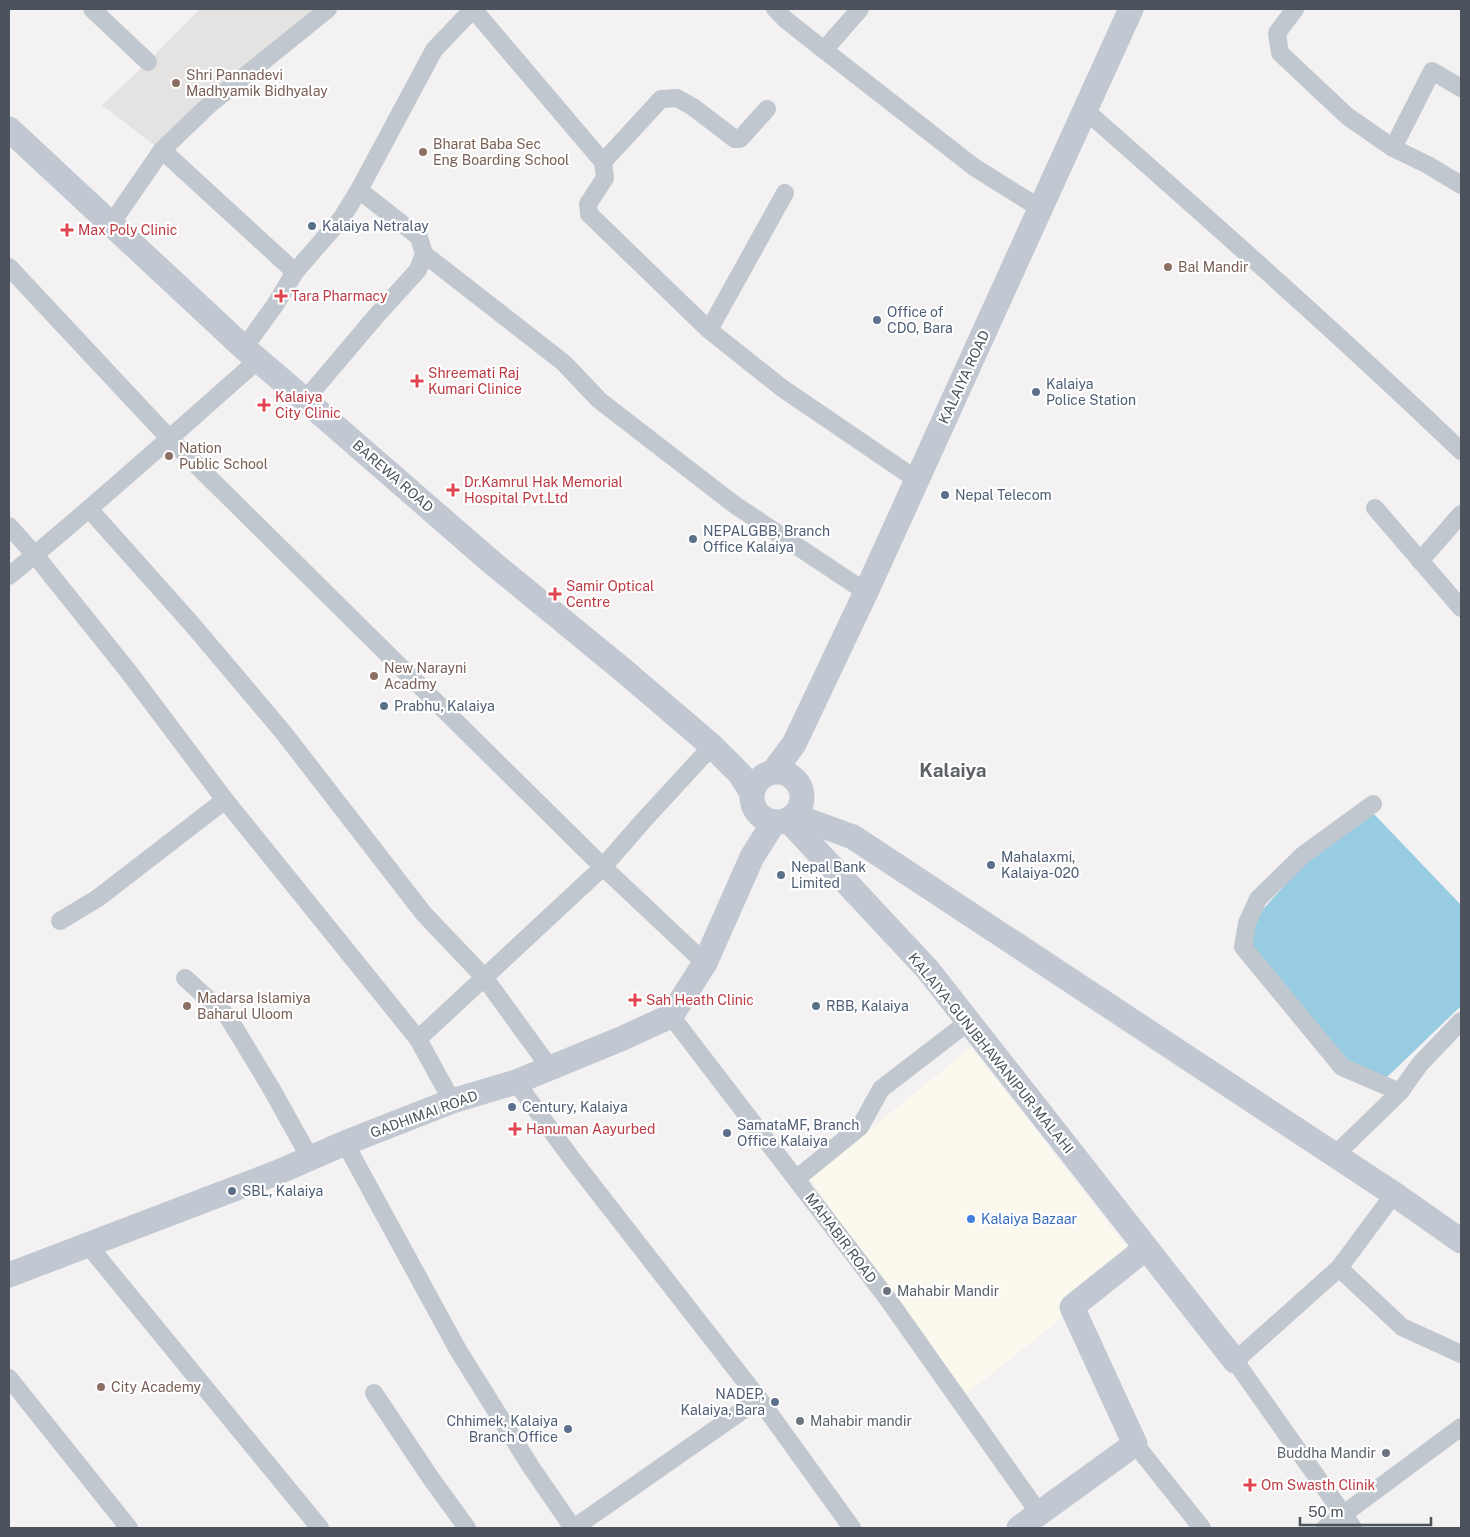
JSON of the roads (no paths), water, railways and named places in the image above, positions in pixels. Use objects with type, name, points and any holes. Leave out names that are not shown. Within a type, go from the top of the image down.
[{"type":"main road","name":"KALAIYA ROAD","points":[[778,773],[794,744],[866,592],[1131,9]]},
{"type":"main road","name":"BAREWA ROAD","points":[[9,128],[251,354],[489,560],[712,746],[772,806]]},
{"type":"main road","points":[[671,1016],[705,963],[752,857],[772,806],[778,773],[798,781],[801,788],[772,806]]},
{"type":"main road","points":[[772,806],[853,837],[1334,1156],[1457,1231]]},
{"type":"main road","name":"KALAIYA-GUNJBHAWANIPUR-MALAHI","points":[[772,806],[928,970],[1235,1360]]},
{"type":"main road","name":"GADHIMAI ROAD","points":[[9,1274],[88,1245],[452,1102],[516,1082],[671,1016]]},
{"type":"main road","points":[[1019,1528],[1135,1444],[1072,1307],[1146,1248]]},
{"type":"street","points":[[92,9],[148,62]]},
{"type":"street","points":[[111,224],[162,150],[210,104],[328,9]]},
{"type":"street","points":[[775,9],[786,20],[974,167],[1041,209]]},
{"type":"street","points":[[824,50],[860,9]]},
{"type":"street","points":[[1296,9],[1277,33],[1280,53],[1347,116],[1393,148],[1428,165],[1461,185]]},
{"type":"street","points":[[9,576],[90,510],[168,438],[251,354],[275,305],[295,272],[341,219],[359,190],[434,50],[477,11],[603,162],[605,178],[588,204],[589,214],[709,330],[782,388],[917,480]]},
{"type":"street","points":[[1393,148],[1432,71],[1461,88]]},
{"type":"street","points":[[603,162],[661,99],[677,98],[693,107],[735,139],[740,139],[767,109]]},
{"type":"street","points":[[1086,111],[1343,341],[1461,451]]},
{"type":"street","points":[[162,150],[295,272]]},
{"type":"street","points":[[359,190],[419,237],[424,254],[564,363],[599,400],[734,505],[866,592]]},
{"type":"street","points":[[709,330],[785,193]]},
{"type":"street","points":[[305,400],[418,270],[424,254]]},
{"type":"street","points":[[9,268],[168,438],[603,867],[705,963]]},
{"type":"street","points":[[1375,508],[1461,608]]},
{"type":"street","points":[[90,510],[190,622],[283,732],[424,914],[484,978],[550,1068]]},
{"type":"street","points":[[1420,561],[1461,514]]},
{"type":"street","points":[[9,526],[35,555],[128,671],[224,800],[418,1039],[452,1102]]},
{"type":"street","points":[[418,1039],[603,867],[712,746]]},
{"type":"street","points":[[60,921],[98,898],[224,800]]},
{"type":"street","points":[[1373,804],[1303,855],[1258,900],[1247,923],[1243,946],[1342,1067],[1400,1092]]},
{"type":"street","points":[[185,978],[228,1017],[310,1158]]},
{"type":"street","name":"MAHABIR ROAD","points":[[671,1016],[887,1298],[1039,1513]]},
{"type":"street","points":[[1334,1156],[1400,1092],[1420,1064],[1461,1021]]},
{"type":"street","points":[[796,1179],[860,1127],[881,1089],[968,1022]]},
{"type":"street","points":[[516,1082],[572,1159],[759,1399],[852,1528]]},
{"type":"street","points":[[345,1143],[458,1350],[531,1467],[574,1528],[759,1399]]},
{"type":"street","points":[[1348,1522],[1235,1360],[1339,1268],[1394,1194]]},
{"type":"street","points":[[88,1245],[320,1528]]},
{"type":"street","points":[[1339,1268],[1402,1327],[1461,1354]]},
{"type":"street","points":[[9,1378],[129,1528]]},
{"type":"street","points":[[374,1393],[430,1478],[467,1528]]},
{"type":"street","points":[[1325,1528],[1348,1522],[1461,1427]]},
{"type":"street","points":[[1135,1444],[1202,1528]]},
{"type":"water","points":[[1373,813],[1461,905],[1461,1006],[1385,1079],[1344,1058],[1249,944],[1257,916],[1304,864]]},
{"type":"place","name":"Shri Pannadevi Madhyamik Bidhyalay","points":[[176,83]]},
{"type":"place","name":"Bharat Baba Sec Eng Boarding School","points":[[423,152]]},
{"type":"place","name":"Kalaiya Netralay","points":[[312,226]]},
{"type":"place","name":"Max Poly Clinic","points":[[67,230]]},
{"type":"place","name":"Bal Mandir","points":[[1168,267]]},
{"type":"place","name":"Tara Pharmacy","points":[[281,296]]},
{"type":"place","name":"Office of CDO, Bara","points":[[877,320]]},
{"type":"place","name":"Shreemati Raj Kumari Clinice","points":[[417,381]]},
{"type":"place","name":"Kalaiya Police Station","points":[[1036,392]]},
{"type":"place","name":"Kalaiya City Clinic","points":[[264,405]]},
{"type":"place","name":"Nation Public School","points":[[169,456]]},
{"type":"place","name":"Dr.Kamrul Hak Memorial Hospital Pvt.Ltd","points":[[453,490]]},
{"type":"place","name":"Nepal Telecom","points":[[945,495]]},
{"type":"place","name":"NEPALGBB, Branch Office Kalaiya","points":[[693,539]]},
{"type":"place","name":"Samir Optical Centre","points":[[555,594]]},
{"type":"place","name":"New Narayni Acadmy","points":[[374,676]]},
{"type":"place","name":"Prabhu, Kalaiya","points":[[384,706]]},
{"type":"place","name":"Mahalaxmi, Kalaiya-020","points":[[991,865]]},
{"type":"place","name":"Nepal Bank Limited","points":[[781,875]]},
{"type":"place","name":"Sah Heath Clinic","points":[[635,1000]]},
{"type":"place","name":"Madarsa Islamiya Baharul Uloom","points":[[187,1006]]},
{"type":"place","name":"RBB, Kalaiya","points":[[816,1006]]},
{"type":"place","name":"Century, Kalaiya","points":[[512,1107]]},
{"type":"place","name":"Hanuman Aayurbed","points":[[515,1129]]},
{"type":"place","name":"SamataMF, Branch Office Kalaiya","points":[[727,1133]]},
{"type":"place","name":"SBL, Kalaiya","points":[[232,1191]]},
{"type":"place","name":"Kalaiya Bazaar","points":[[971,1219]]},
{"type":"place","name":"Mahabir Mandir","points":[[887,1291]]},
{"type":"place","name":"City Academy","points":[[101,1387]]},
{"type":"place","name":"NADEP, Kalaiya, Bara","points":[[775,1402]]},
{"type":"place","name":"Mahabir mandir","points":[[800,1421]]},
{"type":"place","name":"Chhimek, Kalaiya Branch Office","points":[[568,1429]]},
{"type":"place","name":"Buddha Mandir","points":[[1386,1453]]},
{"type":"place","name":"Om Swasth Clinik","points":[[1250,1485]]},
{"type":"district","name":"Kalaiya","points":[[953,770]]}]
